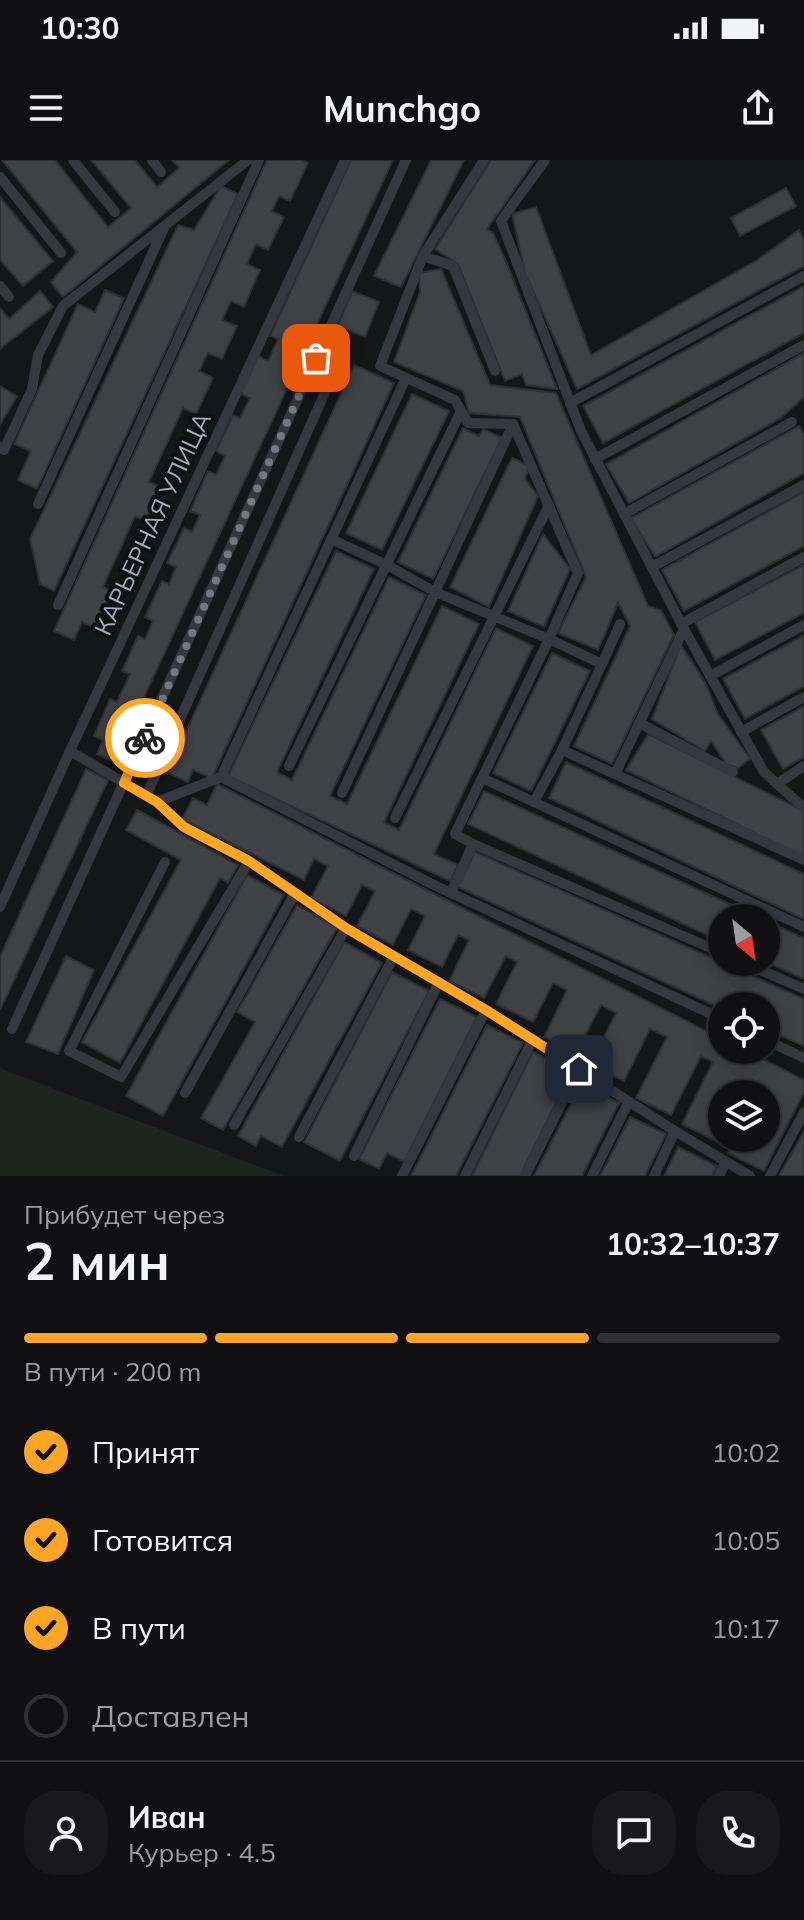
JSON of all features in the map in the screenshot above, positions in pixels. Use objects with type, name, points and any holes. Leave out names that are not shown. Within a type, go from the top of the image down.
[{"type":"lane","points":[[73,160],[115,212]]},
{"type":"lane","points":[[152,160],[161,172]]},
{"type":"lane","points":[[0,447],[4,450],[32,389],[38,355],[63,306],[248,160]]},
{"type":"lane","points":[[58,605],[259,160]]},
{"type":"lane","name":"КАРЬЕРНАЯ УЛИЦА","points":[[0,907],[345,160]]},
{"type":"lane","points":[[12,1029],[406,160]]},
{"type":"lane","points":[[484,160],[423,256],[380,366],[455,400],[468,423],[513,424]]},
{"type":"lane","points":[[545,160],[501,221],[581,431],[764,772],[804,808]]},
{"type":"lane","points":[[0,177],[61,253]]},
{"type":"lane","points":[[38,504],[165,226]]},
{"type":"lane","points":[[423,256],[453,266],[495,371]]},
{"type":"lane","points":[[570,403],[804,276]]},
{"type":"lane","points":[[0,286],[9,297]]},
{"type":"lane","points":[[595,459],[804,345]]},
{"type":"lane","points":[[146,796],[338,363]]},
{"type":"lane","points":[[157,802],[221,777],[406,378]]},
{"type":"lane","points":[[289,766],[461,411]]},
{"type":"lane","points":[[624,514],[792,422]]},
{"type":"lane","points":[[513,424],[578,573],[455,834],[708,947]]},
{"type":"lane","points":[[342,793],[513,424]]},
{"type":"lane","points":[[652,567],[804,485]]},
{"type":"lane","points":[[395,818],[549,505]]},
{"type":"lane","points":[[331,539],[435,592],[602,664]]},
{"type":"lane","points":[[615,774],[683,626],[804,557]]},
{"type":"lane","points":[[534,802],[562,750],[620,624]]},
{"type":"lane","points":[[710,676],[804,625]]},
{"type":"lane","points":[[741,732],[804,697]]},
{"type":"lane","points":[[639,723],[733,772]]},
{"type":"lane","points":[[562,750],[804,860]]},
{"type":"lane","points":[[70,751],[157,802],[184,827],[249,861],[346,928],[486,1010],[750,1176]]},
{"type":"lane","points":[[777,784],[804,766]]},
{"type":"lane","points":[[221,777],[451,893],[708,1012]]},
{"type":"lane","points":[[482,778],[804,927]]},
{"type":"lane","points":[[451,893],[473,844]]},
{"type":"lane","points":[[165,862],[69,1051],[121,1077],[249,861]]},
{"type":"lane","points":[[185,1093],[295,893]]},
{"type":"lane","points":[[234,1125],[346,928]]},
{"type":"lane","points":[[299,1137],[394,956]]},
{"type":"lane","points":[[774,976],[804,989]]},
{"type":"lane","points":[[354,1156],[439,982]]},
{"type":"lane","points":[[402,1176],[486,1010]]},
{"type":"lane","points":[[465,1176],[533,1039]]},
{"type":"lane","points":[[780,1047],[804,1058]]},
{"type":"lane","points":[[525,1176],[579,1069]]},
{"type":"lane","points":[[592,1176],[629,1101]]},
{"type":"lane","points":[[770,1176],[804,1112]]},
{"type":"lane","points":[[654,1176],[675,1131]]},
{"type":"lane","points":[[719,1176],[726,1162]]},
{"type":"shaded area","points":[[0,1066],[4,1070],[284,1176],[0,1176]]},
{"type":"building","points":[[2,160],[55,160],[108,227],[131,208],[91,160],[135,160],[157,187],[179,168],[172,160],[229,160],[63,297],[51,282],[77,252]]},
{"type":"building","points":[[267,160],[301,160],[308,163],[290,201],[279,196],[272,211],[284,217],[268,250],[256,244],[247,264],[260,270],[244,307],[231,301],[222,320],[237,326],[222,359],[208,353],[199,371],[213,378],[196,414],[183,408],[149,482],[161,487],[146,521],[135,516],[103,587],[112,591],[95,628],[82,622],[74,640],[54,631]]},
{"type":"building","points":[[351,160],[393,160],[114,762],[97,754],[103,740],[94,736],[110,699],[117,702],[130,674],[122,671],[138,636],[145,639],[153,621],[145,617],[162,581],[169,584],[176,567],[167,563],[184,528],[192,532],[200,515],[190,511],[208,471],[216,475],[225,456],[216,451],[233,415],[240,418],[250,398],[241,394],[258,356],[268,361],[278,339],[270,336]]},
{"type":"building","points":[[431,160],[464,160],[401,287],[374,276]]},
{"type":"building","points":[[491,160],[535,160],[487,229],[493,233],[505,259],[557,389],[526,385],[522,374],[505,381],[458,264],[435,249]]},
{"type":"building","points":[[221,186],[238,194],[54,591],[40,584],[30,539],[178,225],[194,230]]},
{"type":"building","points":[[786,188],[796,206],[740,236],[731,218]]},
{"type":"building","points":[[0,197],[53,261],[23,286],[0,260]]},
{"type":"building","points":[[536,207],[591,355],[757,260],[799,230],[804,240],[804,266],[577,389],[525,273],[512,214]]},
{"type":"building","points":[[441,269],[490,385],[556,393],[648,606],[661,610],[674,635],[612,764],[574,746],[630,626],[618,603],[598,650],[558,633],[586,577],[520,417],[469,413],[463,391],[394,362],[420,292],[419,273]]},
{"type":"building","points":[[804,286],[804,333],[603,443],[583,406]]},
{"type":"building","points":[[105,290],[124,298],[37,489],[18,480],[31,451],[14,444],[78,304],[95,312]]},
{"type":"building","points":[[40,291],[53,307],[0,349],[0,308],[9,319]]},
{"type":"building","points":[[352,291],[379,302],[365,337],[338,326]]},
{"type":"building","points":[[804,353],[804,397],[781,418],[629,503],[606,464]]},
{"type":"building","points":[[354,365],[394,383],[212,778],[193,770],[188,782],[167,773]]},
{"type":"building","points":[[0,386],[17,396],[0,425]]},
{"type":"building","points":[[412,394],[449,411],[382,550],[346,533]]},
{"type":"building","points":[[799,426],[804,435],[804,473],[655,557],[631,518]]},
{"type":"building","points":[[463,428],[479,436],[483,429],[502,438],[433,579],[398,562]]},
{"type":"building","points":[[512,458],[529,466],[525,479],[538,496],[489,607],[450,587]]},
{"type":"building","points":[[804,492],[804,546],[684,611],[662,570]]},
{"type":"building","points":[[543,534],[570,569],[544,627],[508,611]]},
{"type":"building","points":[[336,551],[374,569],[277,772],[292,780],[389,577],[426,595],[330,796],[347,804],[442,606],[479,624],[384,822],[399,830],[496,628],[533,646],[434,854],[458,865],[450,881],[228,776]]},
{"type":"building","points":[[804,565],[804,613],[715,660],[695,622]]},
{"type":"building","points":[[804,635],[804,686],[745,719],[723,679]]},
{"type":"building","points":[[681,645],[705,682],[718,714],[750,759],[738,768],[726,764],[711,741],[705,751],[652,719]]},
{"type":"building","points":[[552,653],[590,671],[531,791],[493,773]]},
{"type":"building","points":[[804,706],[804,757],[783,769],[761,730]]},
{"type":"building","points":[[648,734],[804,811],[804,857],[626,770]]},
{"type":"building","points":[[566,762],[804,874],[804,919],[780,908],[780,904],[772,904],[549,798]]},
{"type":"building","points":[[86,769],[108,780],[0,1010],[0,957]]},
{"type":"building","points":[[217,784],[708,1032],[708,1060],[701,1056],[671,1115],[636,1098],[667,1037],[650,1029],[624,1081],[590,1065],[616,1013],[601,1005],[576,1053],[544,1037],[567,990],[553,983],[533,1022],[496,1004],[517,962],[506,956],[484,998],[449,981],[469,940],[458,935],[442,967],[408,950],[425,916],[411,909],[393,945],[357,926],[375,891],[362,885],[346,916],[311,898],[328,866],[314,859],[304,880],[182,819],[193,798],[207,805]]},
{"type":"building","points":[[484,791],[730,904],[708,904],[708,935],[468,824]]},
{"type":"building","points":[[137,810],[238,865],[228,883],[220,878],[120,1063],[82,1042],[181,860],[126,830]]},
{"type":"building","points":[[475,852],[708,956],[708,976],[753,976],[804,999],[804,1046],[780,1035],[780,992],[708,992],[708,1003],[458,887]]},
{"type":"building","points":[[247,875],[284,895],[163,1116],[126,1096]]},
{"type":"building","points":[[297,905],[337,928],[223,1130],[201,1118],[255,1022],[237,1012]]},
{"type":"building","points":[[780,927],[804,938],[804,979],[780,968]]},
{"type":"building","points":[[344,942],[382,963],[282,1147],[261,1136],[256,1146],[238,1136]]},
{"type":"building","points":[[66,956],[94,970],[58,1054],[26,1042]]},
{"type":"building","points":[[392,972],[429,991],[340,1161],[304,1142]]},
{"type":"building","points":[[440,999],[477,1017],[404,1162],[387,1153],[379,1169],[359,1159]]},
{"type":"building","points":[[487,1025],[523,1043],[456,1176],[411,1176]]},
{"type":"building","points":[[533,1052],[572,1071],[520,1176],[472,1176]]},
{"type":"building","points":[[712,1064],[773,1064],[804,1080],[804,1092],[780,1139],[780,1080],[708,1080],[708,1137],[682,1124]]},
{"type":"building","points":[[581,1084],[619,1103],[582,1176],[534,1176]]},
{"type":"building","points":[[630,1117],[666,1134],[645,1176],[600,1176]]},
{"type":"building","points":[[804,1131],[804,1176],[779,1176]]},
{"type":"building","points":[[678,1147],[717,1166],[712,1176],[664,1176]]},
{"type":"building","points":[[729,1152],[774,1152],[764,1171]]},
{"type":"way so far","points":[[145,738],[316,358]]},
{"type":"route","points":[[145,738],[124,783],[157,802],[184,827],[249,861],[346,928],[579,1069]]}]
